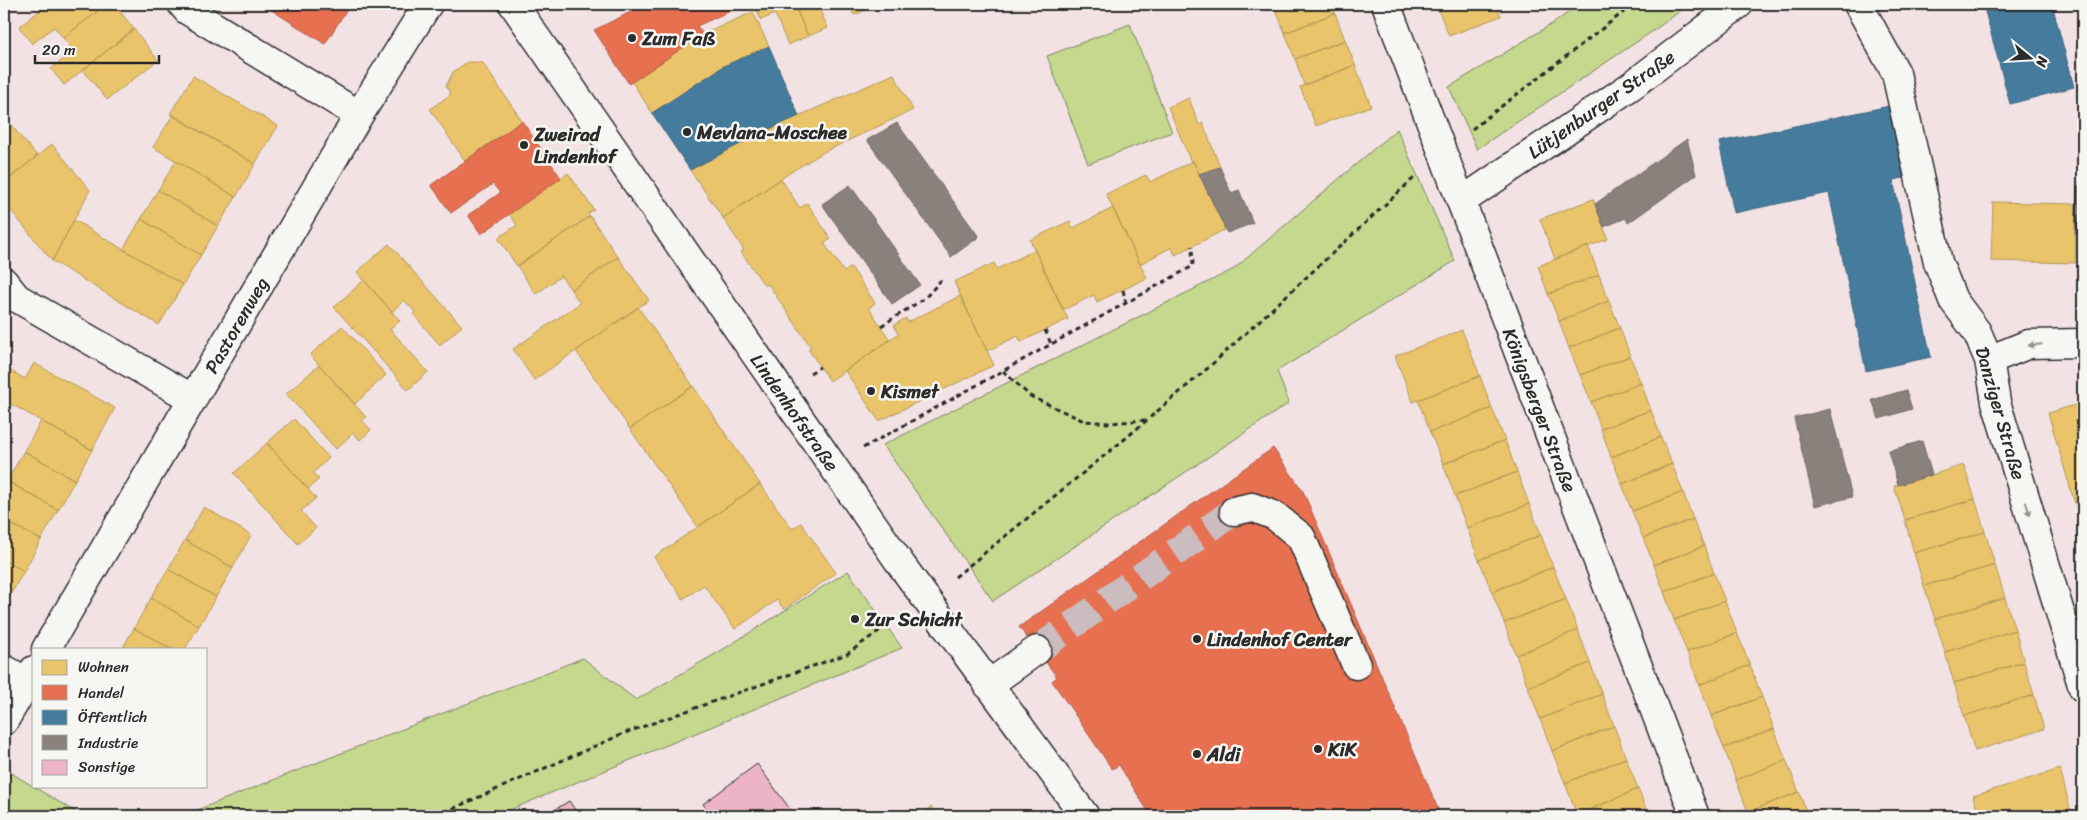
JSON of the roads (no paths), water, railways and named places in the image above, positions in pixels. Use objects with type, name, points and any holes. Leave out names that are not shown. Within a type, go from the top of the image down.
[{"type":"street","points":[[182,4],[187,10],[359,115]]},
{"type":"street","name":"Pastorenweg","points":[[47,648],[359,115],[428,4]]},
{"type":"street","name":"Lindenhofstraße","points":[[515,4],[833,467],[925,598],[1085,816]]},
{"type":"street","name":"Königsberger Straße","points":[[1386,4],[1695,816]]},
{"type":"street","name":"Lütjenburger Straße","points":[[1462,201],[1631,86],[1738,4]]},
{"type":"street","name":"Danziger Straße","points":[[1858,4],[1896,73],[1938,262],[1953,300],[1977,332],[1989,360],[1996,402],[2083,688]]},
{"type":"street","points":[[4,282],[17,298],[193,399]]},
{"type":"street","points":[[1989,360],[2029,344],[2083,343]]},
{"type":"street","points":[[1234,511],[1252,507],[1275,516],[1301,538],[1356,665]]},
{"type":"street","points":[[988,685],[1037,650]]},
{"type":"street","points":[[4,721],[21,674]]},
{"type":"tunnel","points":[[1037,650],[1234,511]]},
{"type":"place","name":"Zum Faß","points":[[632,38]]},
{"type":"place","name":"Mevlana-Moschee","points":[[687,132]]},
{"type":"place","name":"Zweirad Lindenhof","points":[[524,145]]},
{"type":"place","name":"Kismet","points":[[871,391]]},
{"type":"place","name":"Zur Schicht","points":[[855,619]]},
{"type":"place","name":"Lindenhof Center","points":[[1197,639]]},
{"type":"place","name":"KiK","points":[[1318,749]]},
{"type":"place","name":"Aldi","points":[[1197,754]]}]
